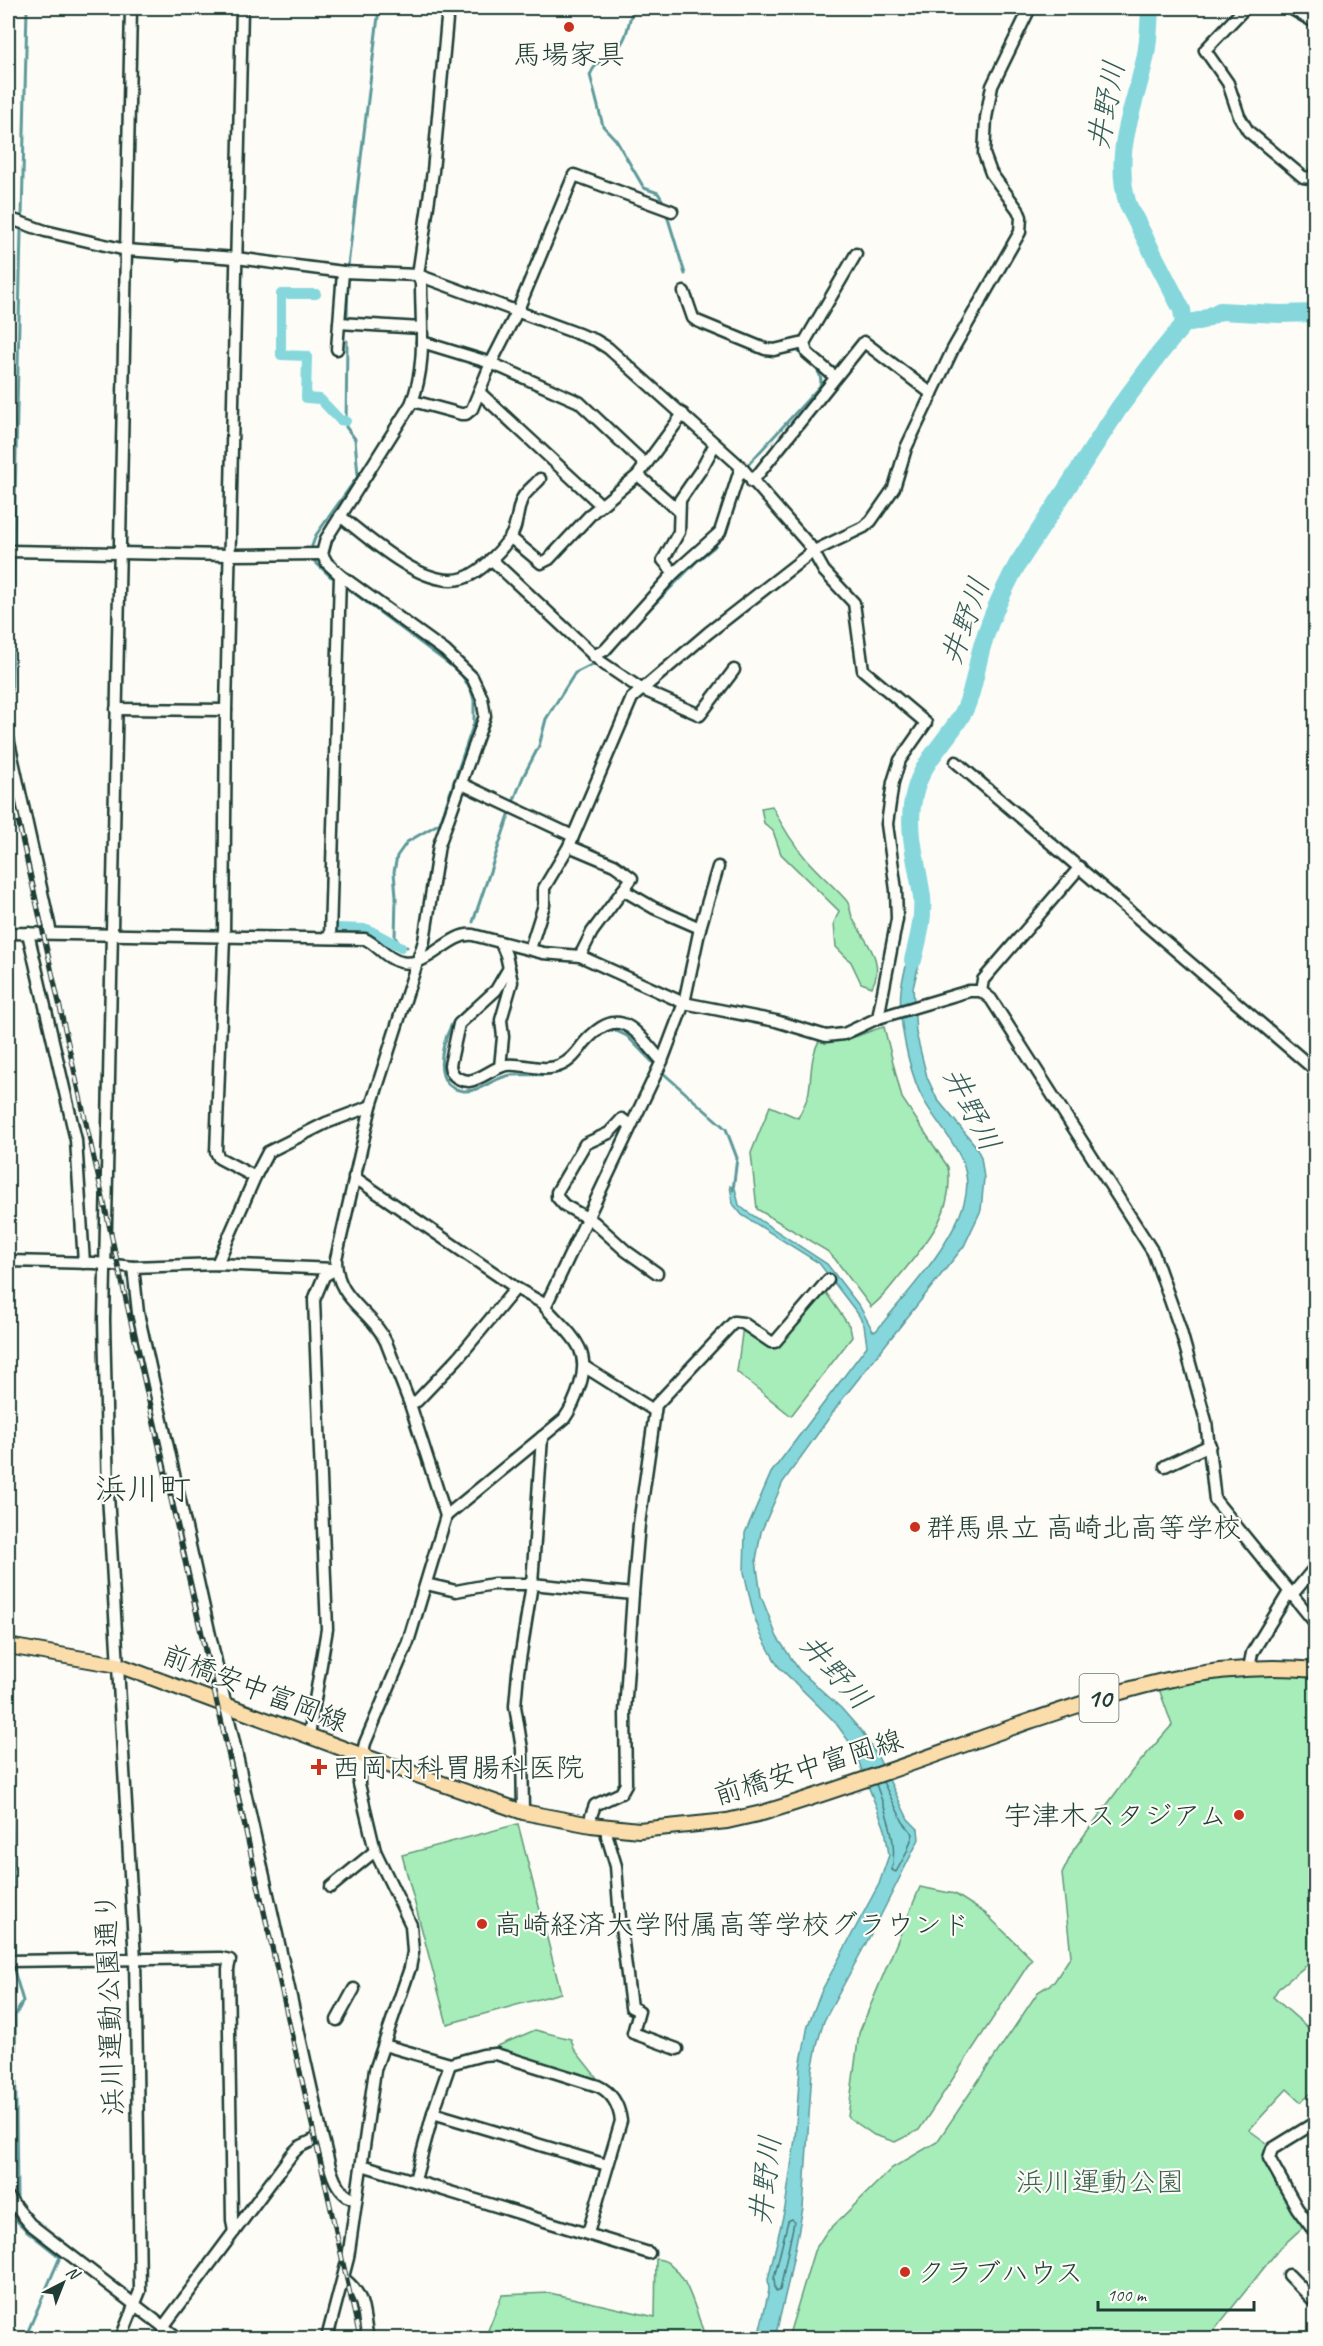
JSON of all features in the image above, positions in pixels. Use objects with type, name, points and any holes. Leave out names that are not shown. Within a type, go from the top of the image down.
[{"type":"main road","name":"前橋安中富岡線","points":[[8,1646],[118,1665],[363,1756],[523,1812],[591,1825],[639,1830],[727,1821],[794,1804],[1145,1684],[1222,1669],[1316,1670]]},
{"type":"street","name":"浜川運動公園通り","points":[[121,2338],[136,2305],[140,2285],[135,1960],[108,1494],[104,1320],[131,8]]},
{"type":"street","points":[[242,8],[226,710],[224,937],[216,1152],[219,1158],[255,1177]]},
{"type":"street","points":[[446,1516],[410,1404],[382,1333],[345,1293],[336,1269],[338,1249],[371,1106],[424,941],[440,845],[485,716],[482,698],[472,677],[445,651],[340,575],[324,560],[322,554],[326,539],[413,400],[418,379],[422,342],[421,284],[418,275],[434,171],[448,8]]},
{"type":"street","points":[[530,949],[544,905],[544,888],[571,841],[632,698],[708,633],[813,552],[864,527],[878,512],[894,488],[906,448],[957,341],[1020,232],[1021,217],[1018,210],[991,173],[984,154],[986,118],[992,86],[1030,8]]},
{"type":"street","points":[[1245,8],[1205,50],[1228,83],[1239,116],[1248,131],[1303,177],[1311,178],[1316,172]]},
{"type":"street","points":[[1290,8],[1316,23]]},
{"type":"street","points":[[413,400],[466,414],[472,409],[491,363],[517,312],[574,175],[672,211]]},
{"type":"street","points":[[8,218],[45,231],[126,250],[236,258],[343,272],[418,275],[595,340],[608,348],[716,444],[741,467],[810,546],[824,571],[854,603],[863,670],[926,723],[900,760],[893,782],[887,824],[896,890],[897,919],[878,1018]]},
{"type":"street","points":[[684,292],[693,318],[697,321],[765,350],[774,350],[804,343],[856,255]]},
{"type":"street","points":[[337,349],[343,272]]},
{"type":"street","points":[[339,323],[421,328]]},
{"type":"street","points":[[422,342],[491,363],[579,402],[645,464]]},
{"type":"street","points":[[753,482],[864,342],[932,394]]},
{"type":"street","points":[[804,343],[807,353],[835,377]]},
{"type":"street","points":[[479,392],[601,505]]},
{"type":"street","points":[[511,537],[536,560],[545,562],[601,505],[638,475],[683,414]]},
{"type":"street","points":[[674,573],[663,560],[679,532],[680,500],[716,444]]},
{"type":"street","points":[[593,656],[605,650],[674,573],[720,532],[741,467]]},
{"type":"street","points":[[638,475],[679,511]]},
{"type":"street","points":[[340,516],[410,568],[444,579],[464,578],[473,574],[491,559],[511,537],[522,498],[540,479]]},
{"type":"street","points":[[8,551],[230,555],[322,554]]},
{"type":"street","points":[[491,559],[593,656],[641,689],[700,715],[734,670]]},
{"type":"street","points":[[330,938],[340,575]]},
{"type":"street","points":[[116,710],[226,710]]},
{"type":"street","points":[[8,738],[51,933]]},
{"type":"street","points":[[956,762],[1316,1071]]},
{"type":"street","points":[[460,783],[571,841],[632,878],[592,932],[580,956]]},
{"type":"street","points":[[546,1305],[661,1062],[684,1003],[700,928],[718,867]]},
{"type":"street","points":[[981,991],[984,980],[1080,867]]},
{"type":"street","points":[[623,890],[654,908],[700,928]]},
{"type":"street","points":[[8,933],[365,939],[401,962],[418,962],[466,934],[543,953],[580,956],[684,1003],[776,1021],[826,1036],[844,1034],[892,1013],[969,991],[981,991],[991,999],[1153,1252],[1180,1328],[1206,1421],[1215,1500],[1316,1624]]},
{"type":"street","points":[[28,933],[76,1140],[84,1263]]},
{"type":"street","points":[[500,1067],[501,1020],[511,989],[509,968],[501,943]]},
{"type":"street","points":[[509,968],[496,990],[459,1023],[450,1065],[455,1077],[469,1081],[506,1065],[548,1068],[563,1065],[597,1029],[607,1023],[616,1023],[631,1028],[661,1062]]},
{"type":"street","points":[[217,1264],[268,1152],[326,1124],[371,1106]]},
{"type":"street","points":[[630,1125],[622,1119],[609,1133],[585,1144],[557,1192],[557,1197],[564,1204],[594,1222],[626,1251],[657,1274]]},
{"type":"street","points":[[327,2338],[344,2280],[375,2070],[410,1968],[413,1952],[413,1936],[407,1914],[375,1851],[359,1784],[365,1743],[408,1642],[446,1516],[564,1419],[575,1402],[585,1367],[582,1351],[546,1308],[546,1305],[516,1288],[354,1177]]},
{"type":"street","points":[[8,1261],[84,1263],[133,1268],[217,1264],[336,1269]]},
{"type":"street","points":[[133,1268],[138,1313],[322,2136],[337,2187],[347,2198],[356,2200]]},
{"type":"street","points":[[309,1736],[327,1629],[314,1300],[324,1275],[336,1269]]},
{"type":"street","points":[[591,1825],[595,1805],[621,1793],[626,1784],[625,1712],[639,1524],[655,1411],[659,1400],[734,1322],[743,1323],[771,1342],[775,1342],[831,1283]]},
{"type":"street","points":[[410,1404],[417,1401],[458,1358],[516,1288]]},
{"type":"street","points":[[585,1367],[655,1411]]},
{"type":"street","points":[[523,1812],[522,1749],[515,1706],[532,1584],[542,1437]]},
{"type":"street","points":[[1165,1466],[1210,1445]]},
{"type":"street","points":[[1249,1668],[1252,1653],[1290,1594],[1316,1566]]},
{"type":"street","points":[[426,1584],[456,1591],[493,1584],[532,1584],[633,1594]]},
{"type":"street","points":[[607,1827],[607,1836],[616,1866],[631,2007],[639,2011],[633,2033],[677,2049]]},
{"type":"street","points":[[331,1887],[375,1851]]},
{"type":"street","points":[[8,1961],[221,1958],[230,1960],[228,1969],[234,2232]]},
{"type":"street","points":[[337,2020],[354,1989]]},
{"type":"street","points":[[384,2045],[450,2064],[483,2055],[496,2055],[603,2089],[617,2104],[621,2121],[588,2233]]},
{"type":"street","points":[[415,2180],[433,2113],[450,2064]]},
{"type":"street","points":[[433,2113],[607,2165]]},
{"type":"street","points":[[1316,2122],[1272,2149],[1269,2158],[1297,2208],[1316,2234]]},
{"type":"street","points":[[163,2328],[298,2147],[322,2136]]},
{"type":"street","points":[[362,2165],[649,2253]]},
{"type":"street","points":[[8,2197],[30,2224],[178,2338]]},
{"type":"street","points":[[1289,2275],[1316,2303]]},
{"type":"street","points":[[344,2280],[355,2287],[360,2296],[368,2338]]},
{"type":"green space","points":[[772,806],[802,854],[847,902],[852,917],[875,959],[877,968],[872,987],[861,983],[851,962],[836,947],[834,923],[839,911],[781,854],[773,831],[764,823],[761,808]]},
{"type":"green space","points":[[884,1027],[902,1098],[948,1167],[949,1183],[943,1211],[930,1237],[888,1291],[871,1307],[827,1251],[757,1209],[751,1153],[770,1106],[798,1118],[808,1094],[813,1058],[820,1039],[846,1039]]},
{"type":"green space","points":[[827,1294],[850,1327],[852,1337],[791,1416],[737,1372],[743,1326],[769,1347],[775,1348],[819,1297]]},
{"type":"green space","name":"浜川運動公園","points":[[1249,1673],[1315,1675],[1314,1959],[1278,1989],[1273,1997],[1312,2031],[1315,2028],[1315,2090],[1301,2102],[1287,2089],[1249,2130],[1271,2146],[1266,2151],[1264,2160],[1303,2227],[1279,2249],[1208,2338],[788,2338],[814,2251],[825,2234],[892,2168],[937,2142],[1038,1992],[1054,1982],[1071,1956],[1062,1874],[1074,1849],[1132,1771],[1172,1725],[1158,1686]]},
{"type":"green space","name":"高崎経済大学附属高等学校グラウンド","points":[[518,1824],[561,1993],[447,2024],[402,1855]]},
{"type":"green space","points":[[920,1887],[955,1894],[985,1913],[1032,1959],[919,2130],[895,2142],[874,2135],[848,2117],[859,2033]]},
{"type":"green space","points":[[535,2030],[571,2039],[574,2049],[601,2083],[493,2048]]},
{"type":"green space","points":[[656,2259],[666,2262],[682,2278],[694,2303],[706,2338],[485,2338],[502,2295],[550,2293],[655,2317]]},
{"type":"water","points":[[915,937],[925,939],[913,988],[916,1033],[927,1077],[937,1099],[975,1145],[981,1157],[984,1178],[981,1210],[964,1246],[844,1397],[783,1482],[761,1532],[756,1560],[761,1596],[777,1637],[799,1670],[841,1708],[862,1732],[879,1759],[908,1819],[918,1829],[919,1839],[824,2021],[812,2070],[803,2208],[789,2279],[775,2338],[758,2338],[769,2290],[768,2279],[785,2208],[795,2139],[800,2067],[808,2025],[822,1990],[879,1884],[889,1855],[885,1829],[853,1747],[835,1722],[778,1666],[761,1635],[754,1616],[744,1572],[745,1533],[771,1473],[867,1346],[864,1325],[819,1263],[742,1215],[733,1204],[730,1186],[735,1188],[739,1205],[746,1211],[827,1264],[860,1307],[873,1331],[876,1331],[926,1270],[958,1220],[967,1187],[961,1158],[920,1093],[905,1042],[900,1002],[901,990]]},
{"type":"waterway","points":[[22,217],[27,8]]},
{"type":"waterway","points":[[348,266],[379,8]]},
{"type":"waterway","points":[[634,8],[624,40],[596,65],[590,75],[603,126],[616,140],[644,188],[658,193],[664,203]]},
{"type":"waterway","name":"井野川","points":[[1150,8],[1146,53],[1123,149],[1124,186],[1128,205],[1182,310],[1184,324]]},
{"type":"waterway","points":[[666,212],[685,274]]},
{"type":"waterway","points":[[14,543],[21,231]]},
{"type":"waterway","points":[[347,319],[348,278]]},
{"type":"waterway","points":[[316,294],[281,294],[281,355],[307,356],[306,398],[320,399],[340,420],[346,421]]},
{"type":"waterway","points":[[692,296],[694,306]]},
{"type":"waterway","points":[[1184,324],[1203,320],[1220,311],[1316,313]]},
{"type":"waterway","name":"井野川","points":[[913,960],[920,929],[922,897],[912,840],[911,817],[915,790],[920,777],[964,711],[971,694],[987,630],[1017,565],[1119,408],[1184,324]]},
{"type":"waterway","points":[[312,546],[316,535],[358,476],[355,439],[346,427],[347,341]]},
{"type":"waterway","points":[[765,344],[780,344]]},
{"type":"waterway","points":[[746,467],[820,386],[818,371],[799,352]]},
{"type":"waterway","points":[[640,619],[698,560],[714,547],[723,535]]},
{"type":"waterway","points":[[11,724],[14,559]]},
{"type":"waterway","points":[[315,562],[331,577]]},
{"type":"waterway","points":[[346,587],[461,674],[474,700],[474,723],[440,823],[407,842],[397,856],[394,872],[395,937],[401,947],[407,947]]},
{"type":"waterway","points":[[604,658],[631,628]]},
{"type":"waterway","points":[[514,800],[539,746],[546,719],[575,673],[593,664]]},
{"type":"waterway","points":[[8,861],[10,775]]},
{"type":"waterway","points":[[473,922],[509,815]]},
{"type":"waterway","points":[[335,928],[367,929],[401,947]]},
{"type":"waterway","points":[[491,988],[500,971]]},
{"type":"waterway","points":[[477,1000],[453,1022],[444,1044],[441,1065],[443,1074],[454,1088],[471,1091],[506,1076],[547,1075],[562,1071],[577,1060]]},
{"type":"waterway","points":[[604,1032],[614,1030],[627,1036],[662,1072],[726,1129],[737,1158],[733,1190]]},
{"type":"waterway","points":[[583,1053],[592,1042]]},
{"type":"waterway","points":[[8,1503],[13,1635]]},
{"type":"waterway","points":[[9,1652],[14,1952]]},
{"type":"waterway","points":[[13,1967],[23,2001],[15,2016],[17,2198]]},
{"type":"waterway","points":[[18,2215],[17,2221],[60,2257],[25,2338]]},
{"type":"railway","points":[[8,777],[360,2338]]},
{"type":"place","name":"馬場家具","points":[[569,27]]},
{"type":"place","name":"群馬県立 高崎北高等学校","points":[[915,1527]]},
{"type":"place","name":"西岡内科胃腸科医院","points":[[319,1767]]},
{"type":"place","name":"宇津木スタジアム","points":[[1239,1815]]},
{"type":"place","name":"高崎経済大学附属高等学校グラウンド","points":[[482,1924]]},
{"type":"place","name":"クラブハウス","points":[[905,2272]]},
{"type":"district","name":"浜川町","points":[[143,1488]]}]
